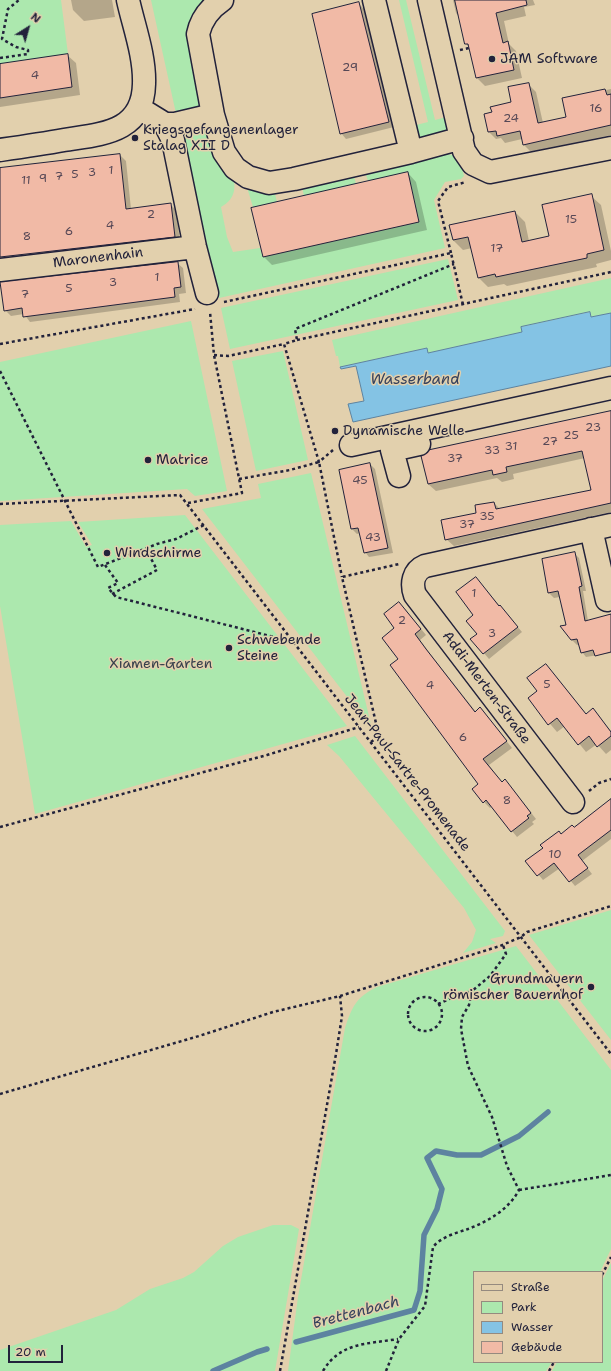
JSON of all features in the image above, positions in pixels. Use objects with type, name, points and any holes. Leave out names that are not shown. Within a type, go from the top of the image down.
[{"type":"street","points":[[0,150],[105,133],[122,126],[139,108],[144,86],[143,66],[128,0]]},
{"type":"street","points":[[222,0],[207,14],[200,24],[198,34],[213,115],[227,158],[239,172],[248,178],[269,183],[294,179],[411,152],[462,138]]},
{"type":"street","points":[[374,0],[411,152]]},
{"type":"street","points":[[429,0],[462,138],[468,157],[473,164],[490,172],[512,169],[611,148]]},
{"type":"street","points":[[139,108],[165,124],[174,140],[195,247],[210,302]]},
{"type":"street","points":[[165,124],[175,124],[213,115]]},
{"type":"street","name":"Maronenhain","points":[[0,270],[195,247]]},
{"type":"street","points":[[351,445],[611,388]]},
{"type":"street","points":[[399,476],[392,450],[611,400]]},
{"type":"street","points":[[419,570],[425,566],[601,527],[607,600]]},
{"type":"street","name":"Addi-Merten-Straße","points":[[419,570],[414,578],[413,589],[415,595],[573,802]]},
{"type":"path","points":[[0,58],[28,54],[28,50],[16,47],[2,39],[8,9],[19,0]]},
{"type":"path","points":[[463,306],[438,201],[448,187],[464,184],[482,169]]},
{"type":"path","points":[[0,344],[451,253]]},
{"type":"path","points":[[297,340],[295,329],[454,264]]},
{"type":"path","points":[[214,356],[228,356],[297,340],[463,306],[611,272]]},
{"type":"path","points":[[0,504],[180,495],[188,503],[242,493],[214,356],[210,302]]},
{"type":"path","points":[[284,344],[319,462],[342,577],[379,736],[370,742]]},
{"type":"path","points":[[0,370],[98,567],[176,539],[204,525]]},
{"type":"path","points":[[239,479],[285,471],[319,462],[333,450],[351,445]]},
{"type":"path","name":"Jean-Paul-Sartre-Promenade","points":[[188,503],[611,1054]]},
{"type":"path","points":[[112,594],[157,570],[146,549]]},
{"type":"path","points":[[342,577],[356,575],[396,563],[419,570]]},
{"type":"path","points":[[105,565],[118,583],[108,588],[112,594],[123,599],[294,642]]},
{"type":"path","points":[[0,827],[267,754],[359,727]]},
{"type":"path","points":[[573,802],[598,783],[611,779]]},
{"type":"path","points":[[0,1094],[200,1036],[273,1012],[340,996],[503,945],[521,937],[527,932],[611,906]]},
{"type":"path","points":[[438,1004],[458,995],[472,991],[490,976],[506,954],[503,945]]},
{"type":"path","points":[[472,991],[469,1005],[461,1023],[464,1053],[472,1077],[494,1121],[507,1166],[519,1190]]},
{"type":"path","points":[[280,1371],[340,1031],[342,1016],[340,996]]},
{"type":"path","points":[[425,997],[435,1001],[438,1004],[441,1016],[437,1025],[432,1029],[421,1030],[412,1024],[408,1014],[411,1004],[415,1000],[425,997]]},
{"type":"path","points":[[386,1371],[399,1339],[425,1306],[433,1247],[437,1242],[478,1225],[496,1215],[510,1203],[519,1190],[611,1175]]},
{"type":"path","points":[[603,1273],[611,1257]]},
{"type":"path","points":[[323,1371],[339,1352],[348,1347],[399,1339]]},
{"type":"green space","points":[[0,0],[61,0],[68,54],[0,64]]},
{"type":"green space","points":[[151,0],[212,0],[203,9],[205,105],[177,118]]},
{"type":"green space","points":[[399,0],[406,0],[435,120],[450,116],[449,131],[421,139],[418,137],[412,126],[428,122]]},
{"type":"green space","points":[[205,127],[218,146],[234,179],[234,190],[230,200],[221,207],[227,237],[233,252],[260,248],[263,257],[419,222],[408,172],[368,181],[365,172],[447,154],[453,155],[460,160],[464,176],[461,179],[445,182],[434,200],[445,248],[219,298],[181,129]]},
{"type":"green space","points":[[353,172],[356,184],[304,196],[301,183]]},
{"type":"green space","points":[[245,181],[291,186],[292,191],[275,194],[277,202],[253,207]]},
{"type":"green space","points":[[448,259],[458,300],[230,349],[221,308]]},
{"type":"green space","points":[[611,278],[611,313],[591,317],[590,312],[522,327],[522,332],[428,353],[426,348],[340,367],[338,356],[336,356],[332,340]]},
{"type":"green space","points":[[191,321],[227,491],[195,496],[187,489],[0,501],[0,362]]},
{"type":"green space","points":[[283,351],[308,460],[256,471],[232,361]]},
{"type":"green space","points":[[311,473],[372,729],[202,509],[261,498],[258,484]]},
{"type":"green space","name":"Xiamen-Garten","points":[[185,515],[347,726],[35,814],[0,606],[0,525],[71,521],[86,547],[92,545],[78,522]]},
{"type":"green space","points":[[355,736],[505,931],[503,936],[490,939],[496,943],[463,953],[472,942],[476,930],[464,908],[339,756],[327,745]]},
{"type":"green space","name":"Grundmauern römischer Bauernhof","points":[[611,910],[611,1040],[529,935]]},
{"type":"green space","points":[[516,946],[611,1070],[611,1249],[600,1271],[473,1271],[473,1363],[551,1363],[546,1371],[288,1371],[298,1297],[345,1028],[350,1014],[359,999],[377,987]]},
{"type":"green space","points":[[273,1225],[291,1225],[299,1229],[275,1371],[0,1371],[0,1350],[116,1310],[150,1289],[183,1278],[194,1272],[223,1246],[238,1237]]},
{"type":"green space","points":[[611,1263],[611,1371],[552,1371],[556,1363],[603,1363],[603,1279]]},
{"type":"water","name":"Wasserband","points":[[590,312],[591,317],[611,313],[611,366],[353,422],[348,404],[364,401],[356,366],[341,369],[340,367],[427,348],[428,353],[522,332],[521,327]]},
{"type":"building","name":"JAM Software","points":[[455,0],[526,0],[527,5],[496,13],[503,43],[508,41],[514,70],[476,78],[468,44],[465,44]]},
{"type":"building","points":[[359,2],[389,122],[340,134],[312,14]]},
{"type":"building","points":[[68,54],[72,87],[0,98],[0,64]]},
{"type":"building","points":[[529,83],[538,123],[566,117],[562,98],[605,89],[607,95],[611,94],[611,125],[523,145],[520,131],[497,136],[496,131],[488,132],[484,114],[492,112],[490,107],[511,102],[508,87]]},
{"type":"building","points":[[120,154],[126,209],[171,203],[175,237],[0,257],[0,168]]},
{"type":"building","points":[[408,172],[419,222],[263,257],[251,208]]},
{"type":"building","points":[[592,194],[604,250],[587,254],[587,258],[496,277],[495,274],[478,278],[468,237],[453,240],[449,225],[515,211],[522,242],[549,236],[542,205]]},
{"type":"building","points":[[178,262],[181,287],[174,288],[175,297],[23,317],[22,308],[4,311],[0,282]]},
{"type":"building","points":[[611,411],[611,503],[445,540],[441,520],[476,513],[475,505],[494,502],[496,509],[591,490],[582,451],[506,467],[507,472],[493,475],[492,470],[428,484],[421,456],[429,450]]},
{"type":"building","points":[[370,463],[388,548],[364,553],[358,528],[351,529],[339,470]]},
{"type":"building","points":[[575,552],[582,586],[579,587],[585,621],[611,614],[611,652],[595,656],[593,650],[581,653],[577,639],[571,640],[560,626],[566,625],[558,591],[548,593],[542,559]]},
{"type":"building","points":[[476,577],[518,627],[483,654],[470,639],[477,634],[466,621],[473,615],[456,592]]},
{"type":"building","points":[[399,602],[421,629],[415,634],[426,649],[475,712],[480,707],[507,741],[483,759],[502,782],[505,779],[531,813],[527,816],[529,818],[511,832],[486,800],[483,803],[472,789],[478,784],[390,665],[398,659],[382,638],[394,628],[384,614]]},
{"type":"building","points":[[546,664],[586,714],[593,708],[611,732],[611,736],[597,747],[589,736],[578,745],[557,718],[548,725],[528,698],[537,691],[527,678]]},
{"type":"building","points":[[611,799],[611,830],[578,855],[588,868],[569,882],[554,863],[537,876],[525,861],[543,848],[540,845],[559,831],[561,834],[572,825],[574,827]]},
{"type":"waterway","name":"Brettenbach","points":[[296,1342],[414,1310],[420,1291],[424,1235],[437,1209],[442,1189],[427,1158],[436,1151],[457,1155],[481,1155],[519,1136],[548,1112]]},
{"type":"waterway","name":"Brettenbach","points":[[213,1371],[267,1349]]},
{"type":"place","name":"JAM Software","points":[[492,59]]},
{"type":"place","name":"Kriegsgefangenenlager Stalag XII D","points":[[135,138]]},
{"type":"place","name":"Dynamische Welle","points":[[335,431]]},
{"type":"place","name":"Matrice","points":[[148,460]]},
{"type":"place","name":"Windschirme","points":[[107,553]]},
{"type":"place","name":"Schwebende Steine","points":[[229,648]]},
{"type":"place","name":"Grundmauern römischer Bauernhof","points":[[591,987]]}]
